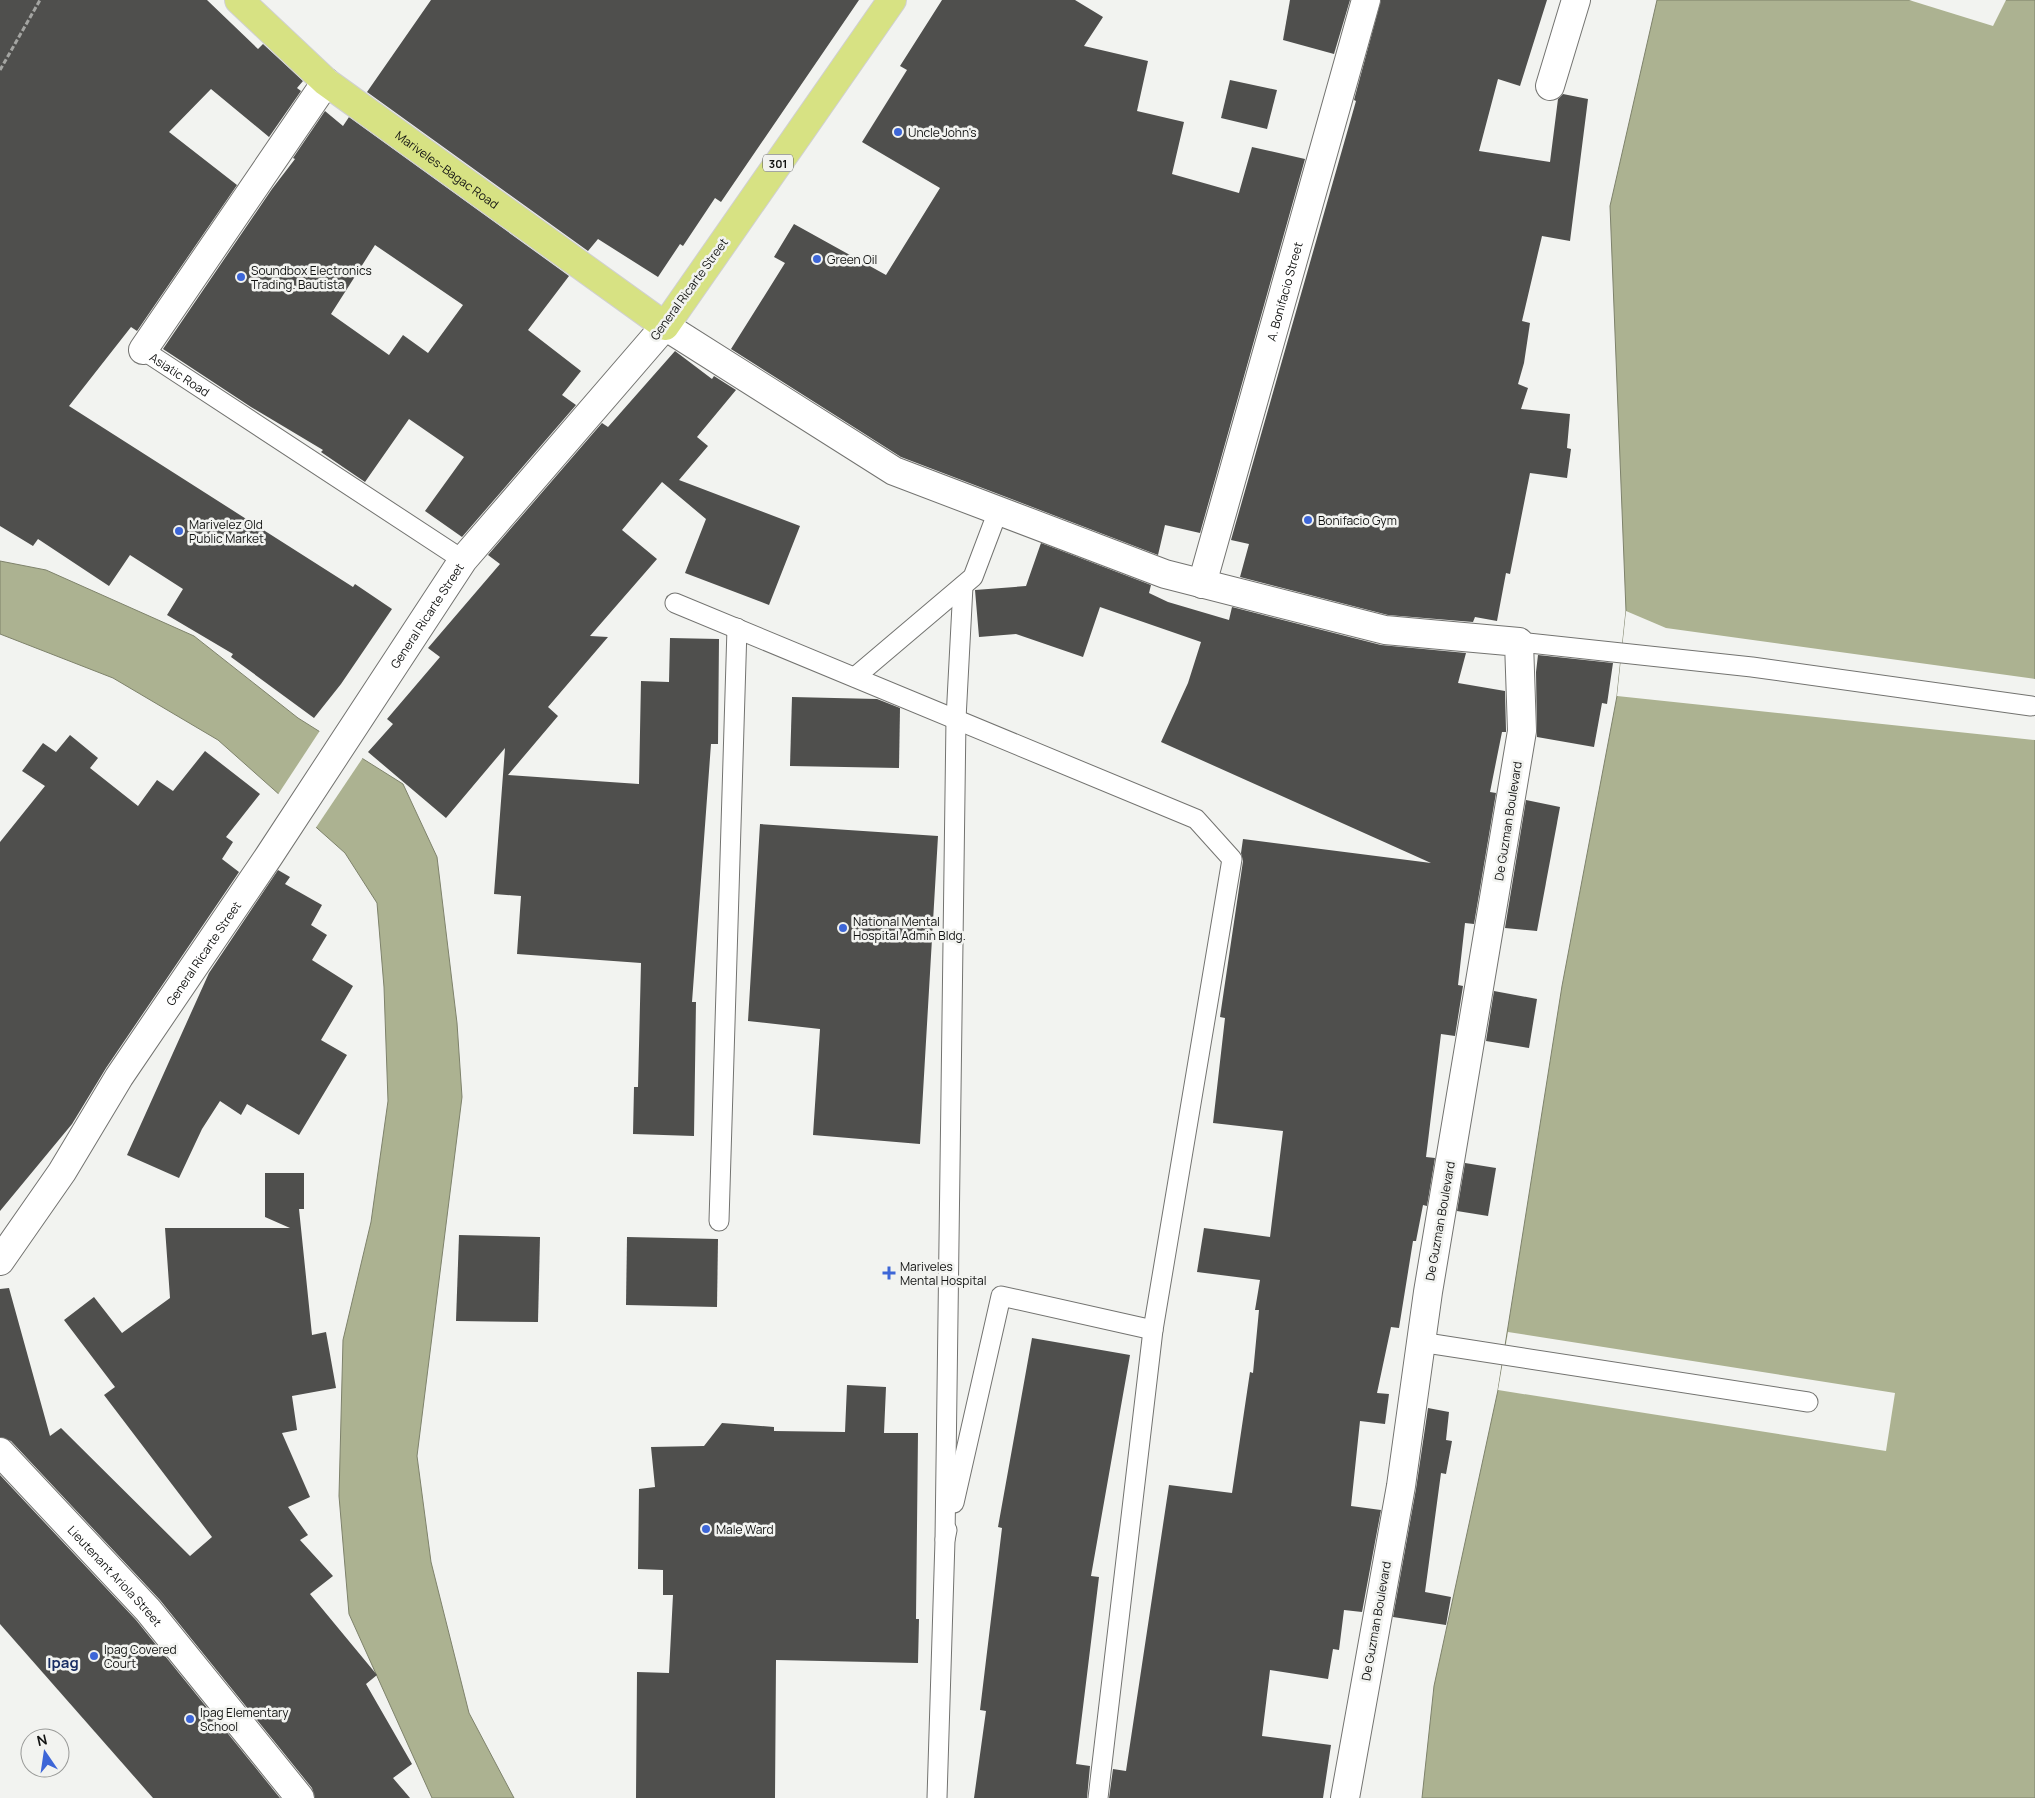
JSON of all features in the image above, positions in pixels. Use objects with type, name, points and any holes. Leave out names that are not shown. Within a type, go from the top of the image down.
[{"type":"main road","name":"Mariveles-Bagac Road","points":[[239,0],[326,82],[664,326]]},
{"type":"main road","name":"General Ricarte Street","points":[[664,326],[892,0]]},
{"type":"street","name":"A. Bonifacio Street","points":[[1202,584],[1366,0]]},
{"type":"street","points":[[1550,86],[1576,0]]},
{"type":"street","name":"Asiatic Road","points":[[143,350],[326,82]]},
{"type":"street","points":[[664,326],[894,471],[1165,574],[1385,630],[1519,642]]},
{"type":"street","name":"General Ricarte Street","points":[[0,1261],[62,1172],[119,1077],[269,856],[463,560],[664,326]]},
{"type":"street","name":"De Guzman Boulevard","points":[[1345,1798],[1401,1486],[1420,1342],[1522,731],[1519,642]]},
{"type":"street","name":"Lieutenant Ariola Street","points":[[0,1452],[148,1610],[300,1798]]},
{"type":"lane","name":"Asiatic Road","points":[[143,350],[463,560]]},
{"type":"lane","points":[[854,677],[973,577],[998,511]]},
{"type":"lane","points":[[937,1798],[945,1540],[956,719],[962,586]]},
{"type":"lane","points":[[675,603],[1196,819],[1232,859],[1153,1330],[1098,1798]]},
{"type":"lane","points":[[719,1221],[737,628]]},
{"type":"lane","points":[[1519,642],[1752,667],[2032,706]]},
{"type":"lane","points":[[945,1540],[1001,1296],[1153,1330]]},
{"type":"lane","points":[[1420,1342],[1808,1402]]},
{"type":"path","points":[[0,70],[40,0]]},
{"type":"shaded area","points":[[1657,0],[2035,0],[2035,1798],[1422,1798],[1434,1686],[1498,1390],[1562,986],[1617,696],[1626,611],[1610,206]]},
{"type":"shaded area","points":[[0,561],[46,570],[194,636],[298,718],[403,784],[437,857],[457,1023],[462,1097],[417,1456],[431,1562],[469,1713],[514,1798],[432,1798],[349,1614],[339,1496],[343,1340],[371,1222],[388,1101],[384,987],[377,903],[345,853],[218,740],[113,678],[0,634]]},
{"type":"pier","points":[[1909,0],[2006,0],[1993,26]]},
{"type":"pier","points":[[1626,611],[1666,628],[2035,679],[2035,740],[1617,696]]},
{"type":"pier","points":[[321,729],[364,756],[315,829],[277,796]]},
{"type":"pier","points":[[1508,1332],[1895,1393],[1886,1451],[1498,1390]]},
{"type":"building","points":[[0,0],[207,0],[258,49],[263,44],[303,81],[297,88],[301,91],[269,137],[211,89],[169,132],[237,185],[137,331],[131,327],[69,406],[353,587],[355,584],[392,609],[341,684],[314,718],[231,657],[233,654],[167,615],[183,589],[130,555],[109,586],[38,539],[33,546],[0,526]]},
{"type":"building","points":[[431,0],[859,0],[721,202],[715,198],[683,246],[680,244],[658,277],[598,239],[588,251],[367,92]]},
{"type":"building","points":[[942,0],[1075,0],[1103,17],[1084,46],[1148,61],[1137,111],[1184,122],[1172,174],[1239,193],[1252,147],[1305,159],[1200,533],[1165,525],[1158,555],[901,457],[731,349],[785,263],[774,257],[794,224],[886,275],[940,188],[862,142],[907,70],[900,66]]},
{"type":"building","points":[[1290,0],[1350,0],[1334,54],[1283,40]]},
{"type":"building","points":[[1381,0],[1547,0],[1520,86],[1498,79],[1479,151],[1550,162],[1558,99],[1563,94],[1588,99],[1570,241],[1542,236],[1522,321],[1530,323],[1524,363],[1518,384],[1528,388],[1521,409],[1570,414],[1567,448],[1571,449],[1567,478],[1530,473],[1510,574],[1506,573],[1497,621],[1475,617],[1473,622],[1388,615],[1240,577],[1249,544],[1231,540],[1356,101],[1354,100]]},
{"type":"building","points":[[1230,80],[1277,90],[1267,129],[1221,118]]},
{"type":"building","points":[[325,111],[343,126],[349,117],[569,276],[528,330],[581,371],[562,395],[576,405],[462,537],[425,511],[464,457],[409,419],[365,482],[321,452],[323,450],[251,407],[163,349],[272,189],[295,159],[293,158]],"holes":[[[375,245],[463,305],[428,353],[403,335],[389,355],[331,314]]]},
{"type":"building","points":[[675,351],[712,379],[714,376],[736,390],[697,437],[708,446],[679,480],[800,526],[769,605],[685,573],[706,519],[662,482],[622,530],[657,559],[590,636],[608,637],[548,707],[558,716],[508,775],[639,784],[641,681],[669,682],[670,638],[719,639],[718,744],[711,744],[692,1002],[696,1002],[694,1136],[633,1134],[634,1087],[638,1087],[641,963],[517,954],[521,896],[494,894],[505,748],[446,818],[368,752],[393,724],[387,719],[440,657],[428,648],[500,564],[488,555],[602,423],[608,427]]},
{"type":"building","points":[[1041,543],[1151,585],[1149,593],[1168,602],[1229,620],[1232,607],[1381,645],[1466,653],[1458,683],[1505,691],[1506,732],[1502,732],[1490,792],[1496,793],[1474,924],[1465,923],[1458,985],[1463,986],[1455,1036],[1441,1034],[1426,1157],[1435,1158],[1427,1206],[1423,1205],[1416,1241],[1413,1241],[1399,1328],[1391,1327],[1377,1393],[1389,1394],[1385,1424],[1360,1421],[1351,1506],[1381,1510],[1362,1612],[1344,1610],[1339,1650],[1333,1649],[1328,1679],[1270,1670],[1262,1736],[1331,1745],[1323,1798],[1109,1798],[1113,1769],[1126,1771],[1169,1485],[1232,1493],[1250,1372],[1253,1373],[1259,1310],[1255,1310],[1260,1280],[1197,1272],[1204,1228],[1270,1237],[1283,1131],[1213,1123],[1225,1018],[1220,1017],[1243,861],[1241,853],[1243,839],[1431,863],[1161,742],[1188,683],[1201,642],[1100,607],[1083,657],[1016,634],[979,637],[975,590],[1026,586]]},
{"type":"building","points":[[1538,655],[1613,663],[1607,704],[1602,703],[1594,747],[1537,737],[1536,672]]},
{"type":"building","points":[[792,697],[877,699],[900,708],[899,768],[790,766]]},
{"type":"building","points":[[70,735],[98,758],[90,768],[138,806],[157,780],[173,791],[205,751],[260,794],[226,837],[233,842],[222,859],[239,872],[106,1068],[72,1124],[0,1211],[0,842],[45,786],[22,771],[43,743],[56,752]]},
{"type":"building","points":[[1526,800],[1560,807],[1537,931],[1505,928]]},
{"type":"building","name":"National Mental Hospital Admin Bldg.","points":[[760,824],[938,836],[920,1144],[813,1135],[820,1029],[748,1021]]},
{"type":"building","points":[[278,870],[290,877],[285,884],[322,905],[311,925],[327,935],[312,960],[353,986],[321,1040],[347,1055],[299,1135],[247,1104],[241,1115],[220,1101],[202,1129],[179,1178],[127,1155],[209,973]]},
{"type":"building","points":[[1494,991],[1537,999],[1529,1048],[1486,1041]]},
{"type":"building","points":[[1465,1163],[1496,1168],[1488,1216],[1457,1211]]},
{"type":"building","points":[[265,1173],[304,1173],[304,1209],[299,1209],[312,1335],[326,1332],[336,1388],[292,1396],[297,1430],[282,1433],[310,1497],[288,1507],[308,1535],[300,1540],[333,1576],[310,1594],[377,1675],[366,1684],[412,1764],[393,1778],[410,1798],[315,1798],[312,1788],[160,1600],[11,1441],[0,1437],[0,1289],[9,1288],[50,1436],[61,1428],[190,1556],[212,1537],[104,1395],[115,1387],[64,1320],[94,1297],[122,1333],[170,1298],[165,1228],[290,1228],[265,1217]]},
{"type":"building","points":[[459,1235],[540,1237],[538,1322],[456,1321]]},
{"type":"building","points":[[627,1237],[718,1239],[717,1307],[626,1305]]},
{"type":"building","points":[[1032,1338],[1130,1355],[1091,1576],[1099,1577],[1076,1764],[1090,1766],[1087,1798],[974,1798],[986,1711],[980,1710],[1002,1528],[998,1527]]},
{"type":"building","points":[[847,1385],[886,1387],[884,1433],[918,1433],[916,1619],[919,1619],[918,1663],[776,1660],[775,1798],[636,1798],[637,1672],[669,1673],[673,1595],[663,1595],[663,1570],[638,1569],[639,1489],[655,1487],[651,1447],[704,1446],[722,1423],[774,1427],[774,1431],[845,1432]]},
{"type":"building","points":[[1428,1408],[1449,1412],[1446,1440],[1452,1441],[1446,1474],[1441,1473],[1425,1592],[1451,1597],[1446,1625],[1393,1617],[1416,1489]]},
{"type":"building","points":[[0,1475],[136,1620],[280,1798],[153,1798],[0,1624]]},
{"type":"place","name":"Uncle John's","points":[[898,132]]},
{"type":"place","name":"Green Oil","points":[[817,259]]},
{"type":"place","name":"Soundbox Electronics Trading. Bautista","points":[[241,277]]},
{"type":"place","name":"Bonifacio Gym","points":[[1308,520]]},
{"type":"place","name":"Marivelez Old Public Market","points":[[179,531]]},
{"type":"place","name":"National Mental Hospital Admin Bldg.","points":[[843,928]]},
{"type":"place","name":"Mariveles Mental Hospital","points":[[889,1273]]},
{"type":"place","name":"Male Ward","points":[[706,1529]]},
{"type":"place","name":"Ipag Covered Court","points":[[94,1656]]},
{"type":"place","name":"Ipag Elementary School","points":[[190,1719]]},
{"type":"district","name":"Ipag","points":[[63,1662]]}]
